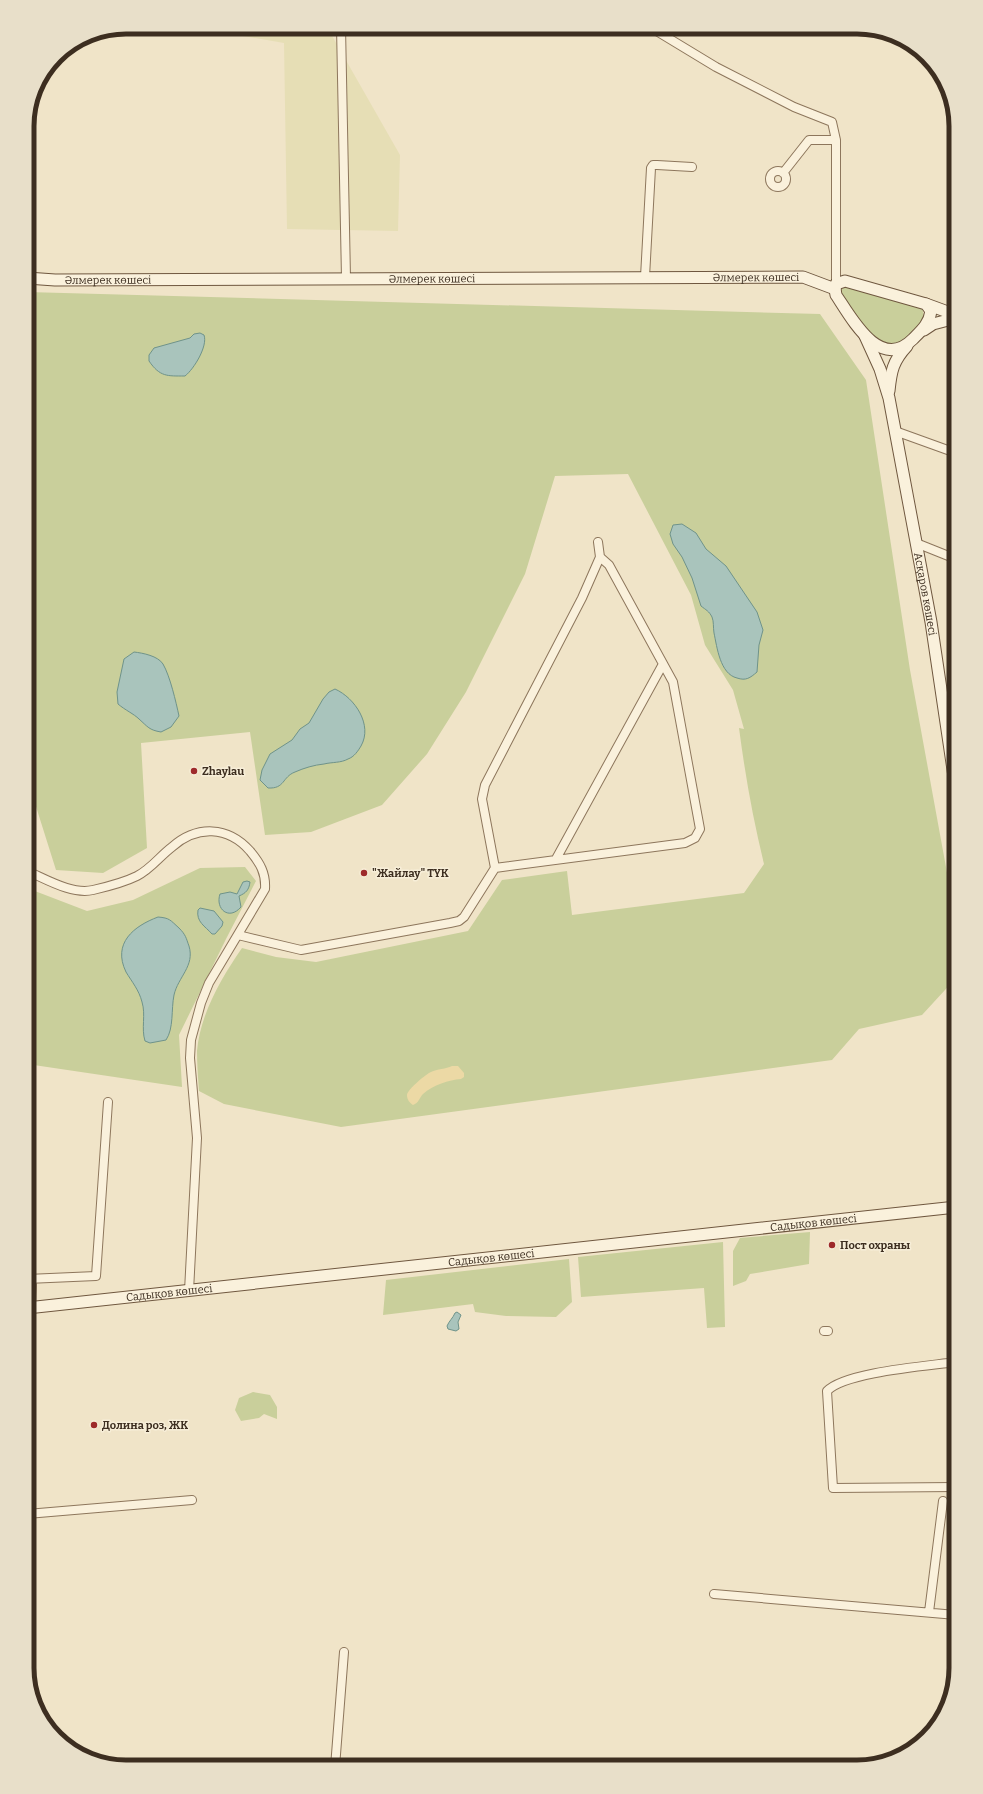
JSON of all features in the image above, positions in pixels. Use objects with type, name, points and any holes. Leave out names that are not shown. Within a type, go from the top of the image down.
[{"type":"street","points":[[341,34],[346,278]]},
{"type":"street","points":[[662,34],[724,71],[794,107],[832,122],[836,140],[836,295],[865,336],[880,370],[889,398]]},
{"type":"street","points":[[783,173],[809,140],[836,140]]},
{"type":"street","points":[[645,277],[651,168],[653,165],[692,167]]},
{"type":"street","name":"Әлмерек көшесі","points":[[34,278],[63,280],[803,277],[835,287]]},
{"type":"street","points":[[835,287],[845,281],[926,304],[949,314]]},
{"type":"street","points":[[889,398],[890,373],[897,357],[929,321],[931,311],[926,304]]},
{"type":"street","points":[[865,336],[876,346],[893,350],[907,345],[920,332],[933,324],[949,319]]},
{"type":"street","name":"Асқаров көшесі","points":[[889,398],[932,622],[949,745]]},
{"type":"street","points":[[895,431],[949,450]]},
{"type":"street","points":[[238,935],[301,950],[450,923],[459,921],[464,917],[495,868],[482,799],[485,785],[582,598],[600,557],[598,542]]},
{"type":"street","points":[[916,543],[949,556]]},
{"type":"street","points":[[495,868],[685,843],[695,838],[700,829],[673,682],[610,565],[600,557]]},
{"type":"street","points":[[556,860],[663,664]]},
{"type":"street","points":[[943,706],[949,706]]},
{"type":"street","points":[[34,874],[69,889],[82,891],[93,890],[136,876],[158,860],[172,847],[194,834],[211,830],[225,834],[244,844],[263,869],[266,879],[265,889],[209,983],[201,1003],[191,1040],[190,1058],[197,1138],[189,1291]]},
{"type":"street","points":[[34,1279],[96,1276],[108,1102]]},
{"type":"street","name":"Садықов көшесі","points":[[34,1307],[949,1208]]},
{"type":"street","points":[[949,1363],[858,1376],[834,1386],[827,1391],[833,1488],[949,1487]]},
{"type":"street","points":[[34,1513],[192,1500]]},
{"type":"street","points":[[929,1612],[943,1501]]},
{"type":"street","points":[[714,1594],[949,1614]]},
{"type":"street","points":[[336,1760],[344,1652]]},
{"type":"shaded area","points":[[232,34],[331,34],[400,155],[398,231],[287,229],[284,43]]},
{"type":"green space","points":[[845,285],[922,308],[925,320],[905,341],[895,345],[886,344],[876,340],[859,323],[840,296],[841,290]]},
{"type":"green space","points":[[34,292],[820,314],[866,380],[910,670],[949,884],[949,986],[922,1015],[859,1029],[832,1060],[341,1127],[224,1104],[199,1091],[197,1051],[202,1023],[213,996],[242,948],[276,957],[316,962],[468,931],[502,880],[567,871],[572,915],[744,893],[764,864],[756,830],[739,728],[744,729],[733,690],[705,645],[691,595],[628,474],[555,476],[525,574],[466,692],[427,754],[382,805],[311,832],[265,835],[250,732],[141,743],[147,848],[103,873],[56,870],[34,800]]},
{"type":"green space","points":[[245,867],[256,881],[179,1035],[182,1087],[34,1065],[34,891],[87,911],[133,900],[200,868]]},
{"type":"green space","points":[[810,1232],[809,1264],[750,1274],[746,1281],[733,1286],[733,1251],[740,1238]]},
{"type":"green space","points":[[723,1242],[725,1327],[707,1328],[704,1288],[581,1297],[578,1257]]},
{"type":"green space","points":[[569,1259],[572,1302],[556,1317],[506,1316],[475,1312],[473,1304],[383,1315],[386,1280]]},
{"type":"green space","points":[[253,1392],[270,1395],[277,1407],[277,1419],[264,1414],[259,1418],[241,1421],[235,1410],[239,1398]]},
{"type":"sand","points":[[458,1066],[464,1073],[464,1077],[436,1086],[423,1094],[418,1102],[413,1105],[408,1100],[408,1093],[421,1079],[433,1071]]},
{"type":"water","points":[[200,333],[204,335],[205,340],[202,351],[196,363],[185,376],[173,376],[160,373],[149,361],[149,355],[154,348],[190,338],[194,334]]},
{"type":"water","points":[[682,524],[696,533],[706,549],[726,566],[757,612],[763,630],[759,645],[757,672],[748,678],[740,679],[731,675],[723,666],[720,659],[712,617],[709,612],[701,606],[692,578],[682,557],[673,544],[670,534],[673,525]]},
{"type":"water","points":[[134,652],[150,655],[158,659],[166,669],[179,716],[171,727],[161,732],[149,728],[137,717],[118,704],[117,692],[124,659]]},
{"type":"water","points":[[335,689],[349,699],[360,713],[365,730],[364,738],[359,750],[352,757],[339,762],[302,769],[291,774],[278,787],[268,788],[260,780],[262,770],[270,754],[292,740],[300,729],[309,723],[323,699],[329,692]]},
{"type":"water","points":[[243,882],[250,882],[248,889],[239,896],[241,907],[232,913],[224,911],[219,904],[220,894],[230,892],[237,894]]},
{"type":"water","points":[[200,908],[214,911],[223,922],[222,926],[215,934],[212,934],[198,918],[198,910]]},
{"type":"water","points":[[158,917],[170,920],[181,930],[189,946],[190,960],[174,995],[169,1035],[166,1040],[150,1043],[145,1041],[144,1036],[144,1012],[141,998],[126,972],[122,962],[122,952],[128,937],[134,931],[141,925]]},
{"type":"water","points":[[457,1312],[461,1315],[458,1322],[459,1329],[456,1331],[448,1329],[448,1324]]},
{"type":"place","name":"Zhaylau","points":[[194,771]]},
{"type":"place","name":"\"Жайлау\" ТҮК","points":[[364,873]]},
{"type":"place","name":"Пост охраны","points":[[832,1245]]},
{"type":"place","name":"Долина роз, ЖК","points":[[94,1425]]}]
